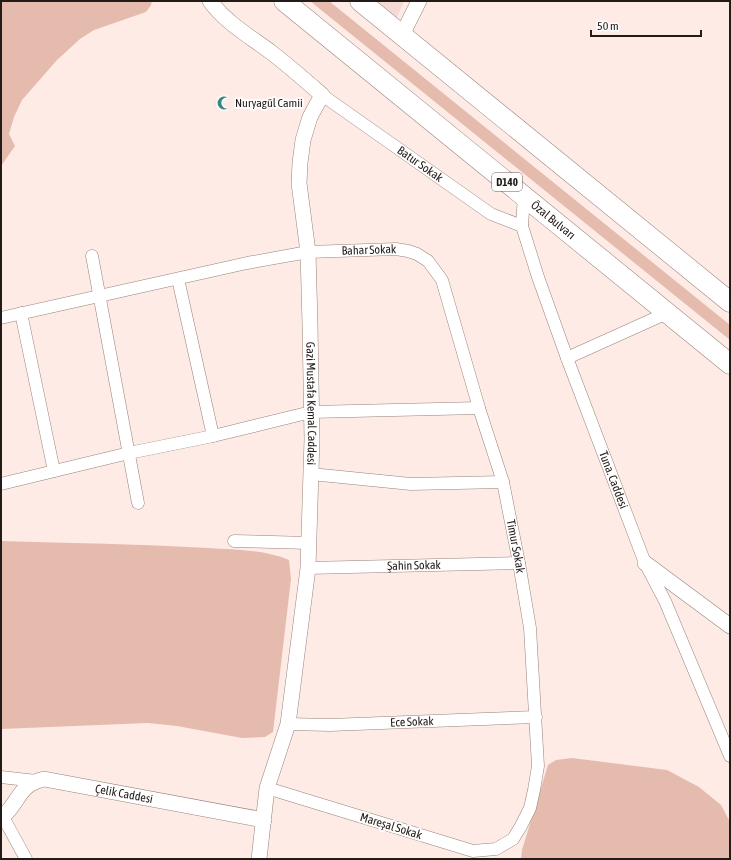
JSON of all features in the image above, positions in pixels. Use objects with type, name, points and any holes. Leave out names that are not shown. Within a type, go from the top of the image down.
[{"type":"highway","name":"Özal Bulvarı","points":[[284,1],[730,364]]},
{"type":"highway","points":[[360,1],[730,302]]},
{"type":"street","points":[[210,1],[234,24],[273,53],[322,95]]},
{"type":"street","points":[[402,35],[419,1]]},
{"type":"street","name":"Batur Sokak","points":[[322,95],[491,214],[522,226]]},
{"type":"street","name":"Gazi Mustafa Kemal Caddesi","points":[[259,859],[267,788],[288,724],[308,568],[311,412],[308,252],[299,183],[303,140],[310,117],[322,95]]},
{"type":"street","name":"Tuna. Caddesi","points":[[524,196],[522,226],[538,277],[567,358],[645,563],[665,601],[730,756]]},
{"type":"street","name":"Bahar Sokak","points":[[1,318],[246,263],[308,252],[396,249],[417,254],[428,261]]},
{"type":"street","points":[[92,256],[138,503]]},
{"type":"street","name":"Timur Sokak","points":[[428,261],[442,280],[479,408],[503,482],[530,628],[538,766],[530,808],[513,838]]},
{"type":"street","points":[[178,279],[213,436]]},
{"type":"street","points":[[21,313],[54,471]]},
{"type":"street","points":[[567,358],[668,313]]},
{"type":"street","points":[[1,484],[129,453],[213,436],[311,412],[479,408]]},
{"type":"street","points":[[311,474],[411,484],[503,482]]},
{"type":"street","points":[[234,541],[309,543]]},
{"type":"street","name":"Şahin Sokak","points":[[308,568],[519,563]]},
{"type":"street","points":[[645,563],[730,626]]},
{"type":"street","name":"Ece Sokak","points":[[288,724],[330,725],[536,717]]},
{"type":"street","points":[[1,776],[36,781]]},
{"type":"street","name":"Çelik Caddesi","points":[[36,781],[44,779],[264,820]]},
{"type":"street","points":[[26,859],[2,818],[25,787],[36,781]]},
{"type":"street","name":"Mareşal Sokak","points":[[267,788],[473,851],[496,849],[513,838]]},
{"type":"shaded area","points":[[1,1],[152,1],[146,12],[94,30],[80,39],[57,60],[22,100],[14,117],[9,134],[15,146],[1,166]]},
{"type":"shaded area","points":[[310,1],[329,1],[730,325],[730,340]]},
{"type":"shaded area","points":[[371,1],[404,1],[395,22]]},
{"type":"shaded area","points":[[1,541],[238,550],[259,552],[279,556],[289,560],[291,579],[273,732],[265,737],[242,738],[177,726],[148,723],[1,729]]},
{"type":"shaded area","points":[[572,758],[667,770],[699,787],[721,805],[730,822],[730,859],[521,859],[522,850],[548,765],[556,760]]},
{"type":"place","name":"Nuryagül Camii","points":[[224,103]]}]
